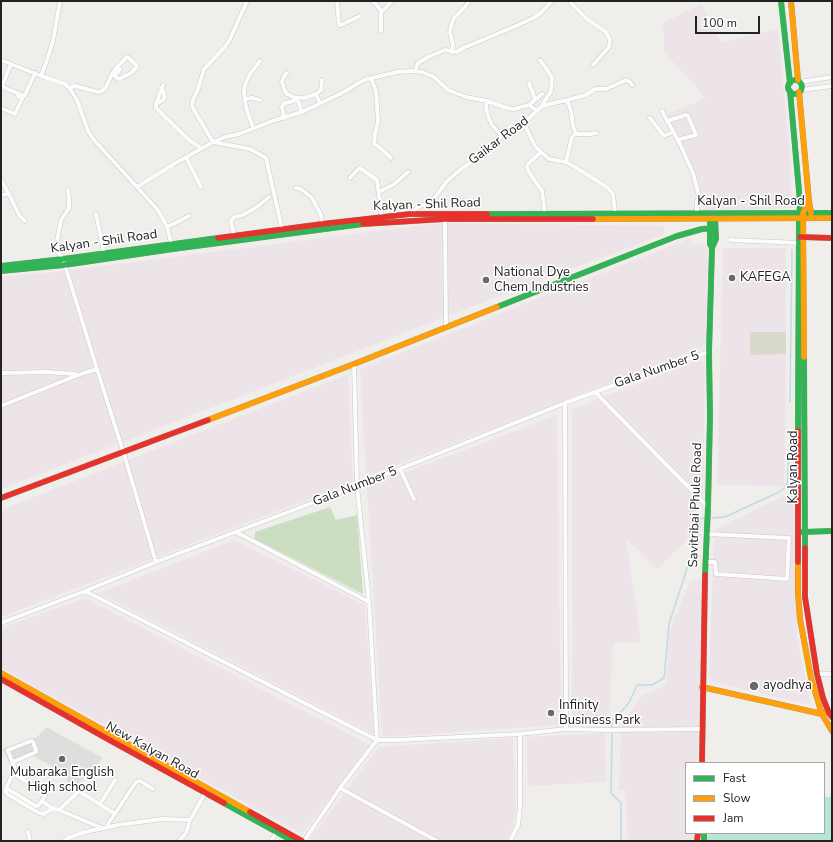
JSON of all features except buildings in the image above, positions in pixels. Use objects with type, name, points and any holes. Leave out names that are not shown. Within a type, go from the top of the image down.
[{"type":"main road","points":[[800,91],[795,93],[790,91],[788,86],[790,82],[782,3],[791,3],[798,81],[801,86],[800,91],[809,201],[812,213]]},
{"type":"main road","points":[[785,36],[794,36]]},
{"type":"main road","points":[[790,82],[793,80],[798,81]]},
{"type":"main road","name":"Kalyan Road","points":[[790,91],[801,216],[798,593],[800,619],[811,678],[822,714],[832,731]]},
{"type":"main road","points":[[795,154],[805,154]]},
{"type":"main road","points":[[800,202],[809,201]]},
{"type":"main road","points":[[801,216],[809,201]]},
{"type":"main road","name":"Kalyan - Shil Road","points":[[801,216],[812,213],[832,212]]},
{"type":"main road","name":"Kalyan - Shil Road","points":[[1,266],[64,262],[104,253],[172,247],[282,229],[410,214],[545,214],[570,216],[615,213],[698,213],[712,215]]},
{"type":"main road","name":"Kalyan - Shil Road","points":[[1,271],[172,247],[374,223],[445,219],[570,216],[712,215],[801,216],[832,218]]},
{"type":"main road","name":"Savitribai Phule Road","points":[[702,762],[702,687],[710,416],[709,352],[712,248],[710,244],[712,215]]},
{"type":"main road","points":[[1,498],[354,364],[677,236],[702,229],[712,229]]},
{"type":"main road","points":[[801,240],[832,238]]},
{"type":"main road","name":"Kalyan Road","points":[[801,240],[805,597],[817,674],[831,715]]},
{"type":"main road","points":[[798,533],[832,531]]},
{"type":"main road","points":[[798,579],[805,579]]},
{"type":"main road","points":[[1,673],[105,735],[277,830],[293,841]]},
{"type":"main road","name":"New Kalyan Road","points":[[1,679],[105,735]]},
{"type":"main road","points":[[702,687],[831,715]]},
{"type":"main road","points":[[277,830],[303,841]]},
{"type":"street","points":[[41,76],[48,60],[53,41],[60,1]]},
{"type":"street","points":[[247,1],[225,47],[204,69],[192,105],[213,142],[250,149],[266,158],[282,229]]},
{"type":"street","points":[[337,1],[339,25],[360,16]]},
{"type":"street","points":[[372,1],[379,8],[381,13],[381,31]]},
{"type":"street","points":[[381,13],[392,1]]},
{"type":"street","points":[[452,52],[453,45],[450,26],[454,18],[469,1]]},
{"type":"street","points":[[137,187],[186,156],[213,142],[302,112],[342,93],[364,80],[397,72],[415,72],[418,63],[428,57],[446,50],[457,52],[463,48],[533,18],[541,13],[552,1]]},
{"type":"street","points":[[570,1],[570,3],[587,19],[606,32],[610,40],[609,47],[593,66]]},
{"type":"street","points":[[69,88],[75,86],[98,92],[102,91],[125,59],[128,57],[136,66],[131,73],[119,79],[114,75]]},
{"type":"street","points":[[1,60],[65,84],[69,88],[78,100],[88,131],[94,140],[157,209],[167,227],[172,247]]},
{"type":"street","points":[[536,111],[541,107],[551,91],[552,78],[540,60]]},
{"type":"street","points":[[253,128],[246,107],[244,92],[247,80],[260,62]]},
{"type":"street","points":[[11,64],[2,86],[24,96],[35,74]]},
{"type":"street","points":[[114,75],[120,69]]},
{"type":"street","name":"Gaikar Road","points":[[410,214],[418,207],[433,200],[447,181],[491,148],[502,136],[524,123],[536,111],[529,105],[514,109],[487,101],[466,97],[448,90],[434,77],[422,72],[415,72]]},
{"type":"street","points":[[287,73],[282,82],[284,90],[287,94],[293,97],[304,98],[316,94],[320,90],[322,80]]},
{"type":"street","points":[[798,81],[832,77]]},
{"type":"street","points":[[371,78],[376,91],[378,121],[375,130],[374,144],[391,158]]},
{"type":"street","points":[[541,107],[568,100],[586,94],[595,89],[606,89],[626,80],[632,85]]},
{"type":"street","points":[[529,83],[535,99]]},
{"type":"street","points":[[163,86],[156,104],[156,108],[189,140],[201,148]]},
{"type":"street","points":[[800,91],[832,86]]},
{"type":"street","points":[[1,89],[20,96],[22,99],[15,114],[1,108]]},
{"type":"street","points":[[316,94],[320,103]]},
{"type":"street","points":[[529,105],[542,94]]},
{"type":"street","points":[[245,99],[252,98],[260,100]]},
{"type":"street","points":[[284,118],[282,107],[283,104],[286,103],[297,100],[302,112]]},
{"type":"street","points":[[568,100],[576,134]]},
{"type":"street","points":[[487,101],[486,107],[488,116],[492,125],[502,136]]},
{"type":"street","points":[[662,111],[693,173],[699,196],[697,202],[698,213]]},
{"type":"street","points":[[667,121],[686,115],[688,116],[696,135],[677,140]]},
{"type":"street","points":[[650,118],[664,136],[673,132]]},
{"type":"street","points":[[524,123],[535,146],[549,159],[566,162],[575,166],[608,188],[613,194],[615,213]]},
{"type":"street","points":[[566,162],[572,138],[576,134],[596,133]]},
{"type":"street","points":[[541,152],[528,164],[527,167],[528,172],[542,191],[545,214]]},
{"type":"street","points":[[186,156],[201,187]]},
{"type":"street","points":[[350,178],[360,168],[376,180],[382,217]]},
{"type":"street","points":[[379,192],[393,185],[408,172]]},
{"type":"street","points":[[1,180],[19,215],[24,221]]},
{"type":"street","points":[[296,188],[301,189],[312,198],[321,215],[322,224]]},
{"type":"street","points":[[68,190],[69,208],[61,220],[56,241],[57,251],[64,262],[156,562]]},
{"type":"street","points":[[1,195],[9,194]]},
{"type":"street","points":[[234,236],[232,221],[234,217],[243,215],[257,207],[269,197]]},
{"type":"street","points":[[96,214],[104,253]]},
{"type":"street","points":[[410,214],[410,221]]},
{"type":"street","points":[[167,227],[189,216]]},
{"type":"street","points":[[445,219],[446,327]]},
{"type":"street","points":[[730,240],[801,240]]},
{"type":"street","name":"Gala Number 5","points":[[1,623],[86,591],[156,562],[357,486],[565,403],[709,352]]},
{"type":"street","points":[[303,841],[340,788],[377,740],[369,602],[357,486],[354,364]]},
{"type":"street","points":[[1,406],[78,374],[97,369]]},
{"type":"street","points":[[1,373],[47,372],[78,374]]},
{"type":"street","points":[[595,392],[708,507]]},
{"type":"street","points":[[565,403],[566,729]]},
{"type":"street","points":[[400,469],[414,499]]},
{"type":"street","points":[[236,532],[369,602]]},
{"type":"street","points":[[706,562],[715,562],[716,574],[787,579],[789,538],[707,534]]},
{"type":"street","points":[[86,591],[377,740],[520,734],[566,729],[702,729]]},
{"type":"street","points":[[817,674],[832,674]]},
{"type":"street","points":[[510,841],[518,825],[520,806],[520,734]]},
{"type":"street","points":[[13,762],[36,752],[33,742],[31,741],[8,750],[13,762],[14,774],[5,791],[7,794],[39,813],[44,814],[52,808]]},
{"type":"street","points":[[6,788],[36,806],[38,806],[45,796],[44,793],[14,774]]},
{"type":"street","points":[[100,804],[115,780]]},
{"type":"street","points":[[104,828],[138,781],[153,789]]},
{"type":"street","points":[[340,788],[437,841]]},
{"type":"street","points":[[59,810],[81,790],[115,814]]},
{"type":"street","points":[[179,841],[186,833],[190,820],[207,791]]},
{"type":"street","points":[[42,801],[52,808],[104,828]]},
{"type":"street","points":[[63,841],[69,840],[85,832],[118,825],[162,818],[190,820]]},
{"type":"street","points":[[271,841],[277,830]]},
{"type":"street","points":[[28,832],[30,841]]},
{"type":"shaded area","points":[[701,4],[722,43],[778,29],[790,156],[792,208],[706,211],[697,179],[666,114],[706,98],[664,52],[663,23]]},
{"type":"shaded area","points":[[440,223],[664,226],[665,234],[502,295],[1,489],[1,277],[63,271]]},
{"type":"shaded area","points":[[691,238],[691,244],[708,245],[706,343],[701,348],[366,477],[360,369]]},
{"type":"shaded area","points":[[723,248],[786,248],[786,396],[784,486],[717,485]]},
{"type":"shaded area","points":[[750,332],[786,332],[786,354],[750,355]]},
{"type":"shaded area","points":[[700,360],[705,364],[703,503],[696,504],[694,532],[657,570],[626,538],[641,642],[613,643],[609,721],[572,724],[572,409]]},
{"type":"shaded area","points":[[348,374],[353,482],[1,617],[1,510]]},
{"type":"shaded area","points":[[557,415],[561,725],[382,737],[367,487]]},
{"type":"shaded area","points":[[794,491],[797,638],[811,705],[709,681],[714,530]]},
{"type":"shaded area","points":[[234,540],[365,605],[374,734],[99,593]]},
{"type":"shaded area","points":[[702,579],[698,762],[685,762],[685,834],[697,834],[697,841],[628,841],[625,790],[619,790],[621,725],[641,696],[666,684],[669,632],[690,581]]},
{"type":"shaded area","points":[[85,598],[370,745],[302,834],[1,668],[1,628]]},
{"type":"shaded area","points":[[47,727],[103,758],[75,788],[66,780],[69,775],[33,756],[10,764],[2,749],[37,737]]},
{"type":"shaded area","points":[[605,733],[606,782],[528,786],[526,737]]},
{"type":"shaded area","points":[[513,738],[516,807],[513,829],[505,841],[314,841],[310,839],[379,747]]},
{"type":"green space","points":[[330,507],[336,520],[357,515],[363,594],[255,539],[255,532]]},
{"type":"green space","points":[[832,796],[832,841],[705,841],[705,836],[712,834],[825,834],[825,798]]},
{"type":"waterway","points":[[790,402],[792,250]]},
{"type":"waterway","points":[[712,518],[725,517],[779,492],[787,486],[790,436]]},
{"type":"waterway","points":[[612,727],[612,720],[629,703],[637,685],[652,685],[664,678],[669,624],[692,553],[698,547],[700,519],[704,518]]},
{"type":"waterway","points":[[612,734],[611,793],[621,803],[621,841]]},
{"type":"traffic: fast","points":[[781,1],[790,83]]},
{"type":"traffic: fast","points":[[795,80],[800,82],[802,87],[800,92],[795,94],[790,92],[788,87],[790,82],[795,80]]},
{"type":"traffic: fast","points":[[790,91],[800,202],[798,431]]},
{"type":"traffic: fast","points":[[487,214],[832,213]]},
{"type":"traffic: fast","points":[[705,575],[710,416],[709,352],[712,248],[710,244],[710,214]]},
{"type":"traffic: fast","points":[[712,248],[716,239],[715,216]]},
{"type":"traffic: fast","points":[[1,271],[64,265],[363,224]]},
{"type":"traffic: fast","points":[[497,307],[677,236],[702,229],[715,228]]},
{"type":"traffic: fast","points":[[1,266],[218,238]]},
{"type":"traffic: fast","points":[[804,357],[805,548]]},
{"type":"traffic: fast","points":[[802,532],[832,531]]},
{"type":"traffic: fast","points":[[224,803],[293,841]]},
{"type":"traffic: fast","points":[[704,834],[704,841]]},
{"type":"traffic: slow","points":[[791,1],[798,80]]},
{"type":"traffic: slow","points":[[799,92],[811,213]]},
{"type":"traffic: slow","points":[[804,357],[803,213],[809,201]]},
{"type":"traffic: slow","points":[[593,219],[832,218]]},
{"type":"traffic: slow","points":[[208,420],[497,307]]},
{"type":"traffic: slow","points":[[798,562],[800,619],[811,678],[822,714],[832,731]]},
{"type":"traffic: slow","points":[[1,673],[250,812]]},
{"type":"traffic: slow","points":[[702,687],[822,714],[825,713]]},
{"type":"traffic: jam","points":[[218,238],[410,214],[487,214]]},
{"type":"traffic: jam","points":[[363,224],[445,219],[593,219]]},
{"type":"traffic: jam","points":[[800,237],[832,238]]},
{"type":"traffic: jam","points":[[1,498],[208,420]]},
{"type":"traffic: jam","points":[[798,431],[798,562]]},
{"type":"traffic: jam","points":[[805,548],[805,597],[817,674],[823,698],[832,717]]},
{"type":"traffic: jam","points":[[702,762],[705,575]]},
{"type":"traffic: jam","points":[[1,679],[224,803]]},
{"type":"traffic: jam","points":[[250,812],[302,841]]},
{"type":"traffic: jam","points":[[697,841],[698,834]]},
{"type":"place","name":"KAFEGA","points":[[732,278]]},
{"type":"place","name":"National Dye Chem Industries","points":[[486,280]]},
{"type":"place","name":"ayodhya","points":[[754,686]]},
{"type":"place","name":"Infinity Business Park","points":[[551,713]]},
{"type":"place","name":"Mubaraka English High school","points":[[62,759]]}]
